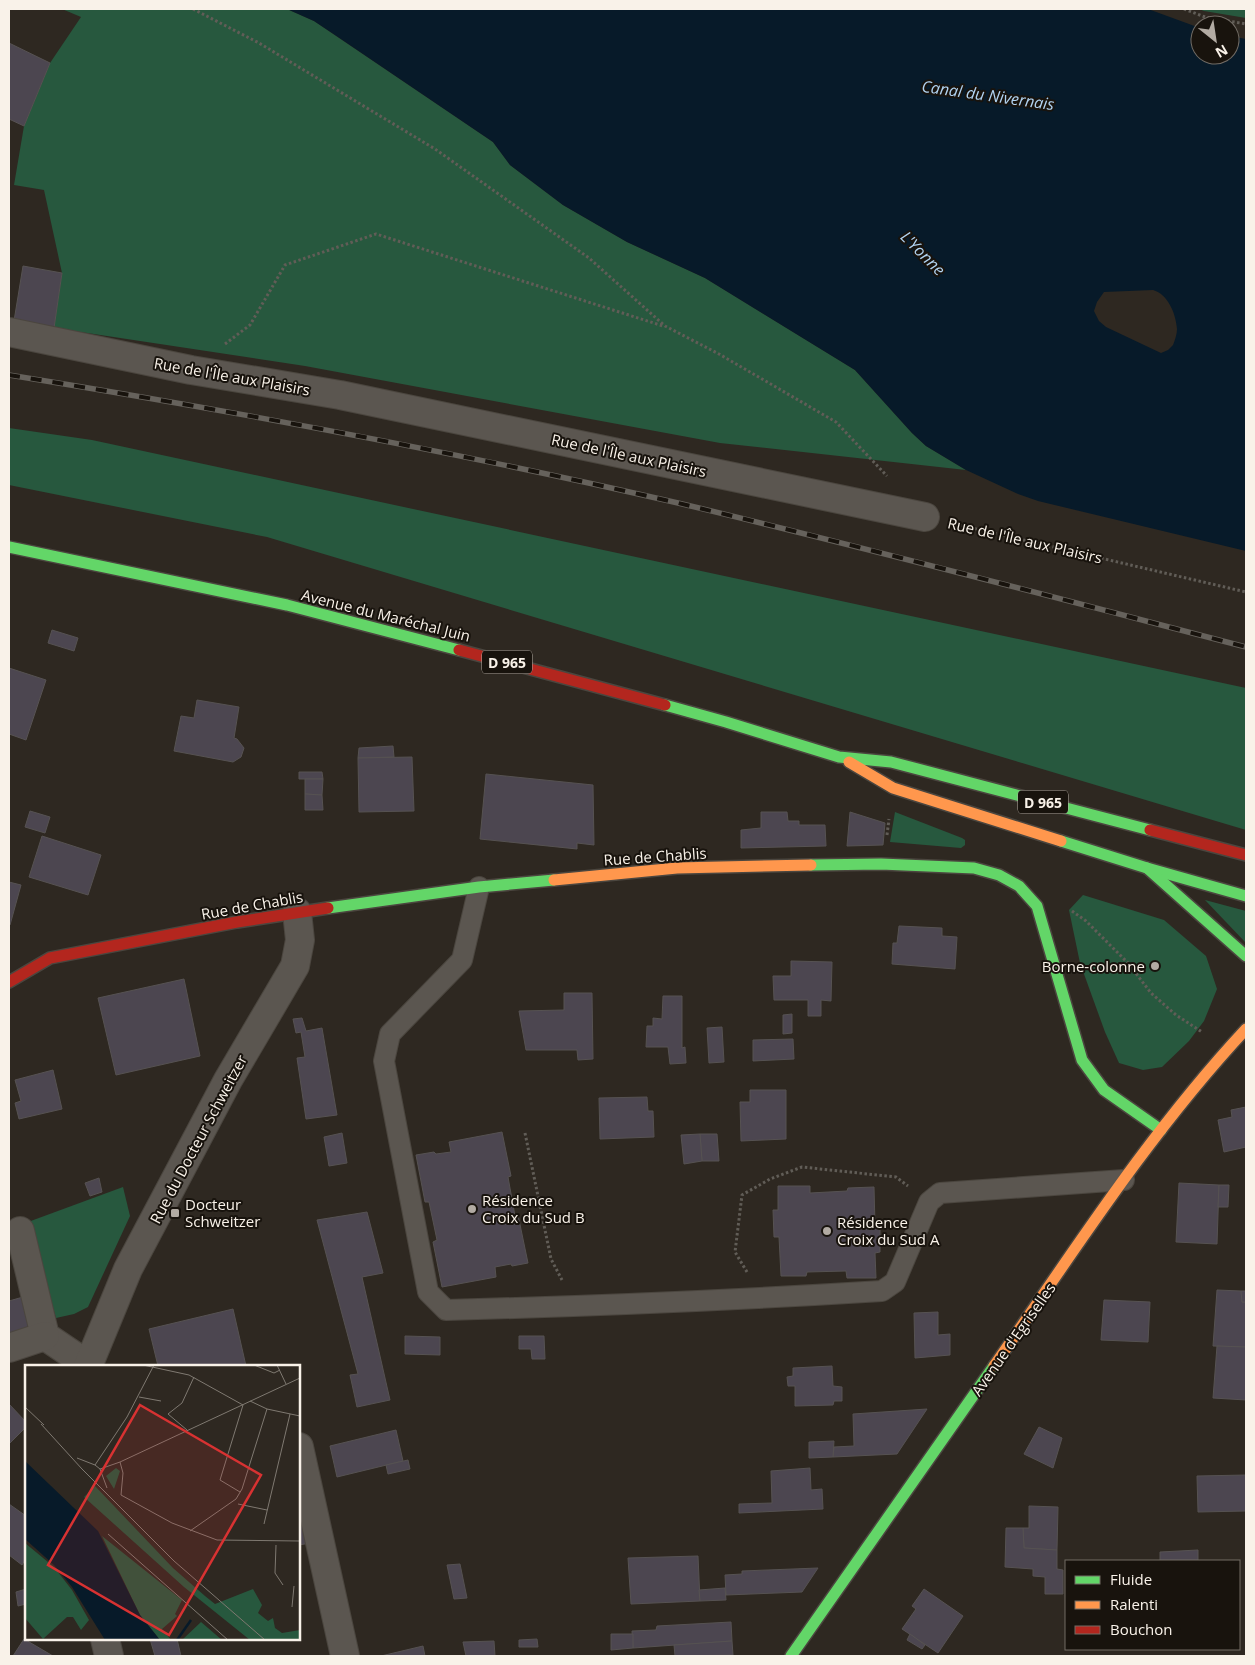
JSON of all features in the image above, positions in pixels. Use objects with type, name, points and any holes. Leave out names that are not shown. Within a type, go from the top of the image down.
[{"type":"street","name":"Rue de l'Île aux Plaisirs","points":[[9,332],[191,370],[340,395],[925,517]]},
{"type":"street","name":"Avenue du Maréchal Juin","points":[[9,547],[306,610],[726,722],[838,757],[891,762],[1246,855]]},
{"type":"street","name":"Avenue du Maréchal Juin","points":[[838,757],[893,788],[904,792],[1147,868],[1246,896]]},
{"type":"street","name":"Rue de Chablis","points":[[9,982],[50,958],[297,912],[479,887],[677,868],[881,864],[974,868],[998,875],[1019,886],[1037,906],[1082,1060],[1104,1090],[1161,1130]]},
{"type":"street","points":[[1147,868],[1246,956]]},
{"type":"street","name":"Rue du Docteur Schweitzer","points":[[88,1365],[128,1269],[228,1080],[295,966],[300,940],[297,912]]},
{"type":"street","name":"Avenue d'Egriselles","points":[[791,1656],[1124,1180],[1161,1130],[1228,1048],[1246,1029]]},
{"type":"street","points":[[20,1231],[44,1336],[87,1365]]},
{"type":"street","points":[[9,1348],[44,1336]]},
{"type":"street","points":[[300,1452],[345,1656]]},
{"type":"street","points":[[105,1640],[109,1656]]},
{"type":"lane","points":[[479,887],[462,960],[390,1034],[384,1062],[428,1292],[446,1310],[761,1298],[882,1291],[895,1282],[928,1202],[940,1193],[1124,1180]]},
{"type":"path","points":[[193,9],[259,43],[435,149],[589,258],[665,326]]},
{"type":"path","points":[[1184,9],[1205,17],[1246,24]]},
{"type":"path","points":[[191,370],[250,325],[285,265],[376,234],[665,326],[719,354],[836,422],[891,480]]},
{"type":"path","name":"Rue de l'Île aux Plaisirs","points":[[925,517],[1246,592]]},
{"type":"path","points":[[886,841],[890,814]]},
{"type":"path","points":[[1037,906],[1059,901],[1086,921],[1128,963],[1151,993],[1176,1015],[1228,1048]]},
{"type":"path","points":[[526,1133],[551,1259],[577,1306]]},
{"type":"path","points":[[761,1298],[735,1252],[742,1195],[770,1180],[802,1167],[896,1177],[928,1202]]},
{"type":"green space","points":[[62,9],[287,9],[314,21],[493,142],[510,165],[563,205],[627,242],[705,278],[855,370],[926,446],[966,470],[720,443],[305,366],[54,328],[62,273],[44,190],[14,185],[24,126],[50,63],[81,17]]},
{"type":"green space","points":[[1199,9],[1246,9],[1246,18],[1240,17],[1240,15]]},
{"type":"green space","points":[[9,428],[92,440],[1246,688],[1246,830],[267,537],[9,485]]},
{"type":"green space","points":[[895,812],[962,838],[965,840],[965,845],[961,848],[890,842]]},
{"type":"green space","points":[[1083,895],[1164,920],[1206,956],[1217,989],[1204,1021],[1189,1041],[1162,1067],[1143,1070],[1119,1063],[1105,1032],[1080,963],[1069,910]]},
{"type":"green space","points":[[1205,900],[1246,911],[1246,943]]},
{"type":"green space","points":[[123,1187],[130,1216],[88,1307],[74,1314],[56,1318],[28,1222]]},
{"type":"water","points":[[287,9],[1148,9],[1190,24],[1190,65],[1240,65],[1240,38],[1246,39],[1246,551],[1038,501],[966,470],[926,446],[855,370],[705,278],[627,242],[563,205],[510,165],[493,142],[314,21]],"holes":[[[1153,290],[1163,296],[1170,305],[1177,329],[1173,345],[1161,353],[1106,327],[1099,321],[1094,311],[1097,302],[1104,292]]]},
{"type":"building","points":[[9,43],[50,63],[24,126],[9,119]]},
{"type":"building","points":[[23,266],[62,273],[54,328],[14,321]]},
{"type":"building","points":[[52,630],[78,638],[74,651],[48,643]]},
{"type":"building","points":[[9,668],[46,680],[26,740],[9,734]]},
{"type":"building","points":[[197,700],[239,707],[234,738],[244,748],[241,757],[233,762],[174,751],[181,716],[194,718]]},
{"type":"building","points":[[393,746],[394,757],[358,758],[359,748]]},
{"type":"building","points":[[412,757],[414,811],[359,812],[358,758]]},
{"type":"building","points":[[299,772],[322,772],[323,779],[299,779]]},
{"type":"building","points":[[486,774],[593,785],[594,845],[577,843],[577,849],[480,839]]},
{"type":"building","points":[[305,779],[323,779],[322,795],[305,794]]},
{"type":"building","points":[[305,794],[322,795],[323,810],[305,810]]},
{"type":"building","points":[[30,811],[50,817],[45,833],[25,827]]},
{"type":"building","points":[[761,812],[787,812],[788,821],[799,821],[799,825],[825,825],[826,846],[741,848],[741,830],[761,828]]},
{"type":"building","points":[[850,812],[885,823],[883,845],[847,846]]},
{"type":"building","points":[[42,836],[101,855],[88,895],[29,877]]},
{"type":"building","points":[[9,882],[21,885],[10,925],[9,925]]},
{"type":"building","points":[[899,926],[942,928],[942,936],[957,937],[955,969],[892,964],[893,943],[897,943]]},
{"type":"building","points":[[791,961],[832,962],[831,1001],[821,1000],[821,1016],[808,1016],[808,1000],[774,1000],[773,976],[791,976]]},
{"type":"building","points":[[184,979],[200,1056],[116,1075],[98,998]]},
{"type":"building","points":[[564,993],[592,993],[593,1059],[578,1060],[577,1050],[526,1050],[519,1011],[564,1010]]},
{"type":"building","points":[[663,996],[682,996],[682,1048],[685,1047],[686,1063],[670,1064],[668,1047],[646,1047],[647,1026],[653,1026],[653,1018],[662,1019]]},
{"type":"building","points":[[792,1014],[792,1033],[783,1034],[783,1015]]},
{"type":"building","points":[[302,1018],[306,1031],[322,1028],[337,1115],[306,1119],[297,1058],[305,1057],[301,1032],[296,1033],[293,1019]]},
{"type":"building","points":[[722,1027],[724,1062],[709,1063],[707,1028]]},
{"type":"building","points":[[793,1039],[794,1059],[753,1061],[753,1040]]},
{"type":"building","points":[[53,1070],[62,1109],[19,1119],[15,1103],[21,1101],[15,1080]]},
{"type":"building","points":[[750,1090],[786,1090],[786,1139],[741,1141],[740,1102],[750,1102]]},
{"type":"building","points":[[647,1097],[648,1111],[653,1111],[654,1137],[600,1139],[599,1098]]},
{"type":"building","points":[[1246,1107],[1246,1147],[1224,1152],[1218,1120],[1232,1117],[1231,1110]]},
{"type":"building","name":"Résidence Croix du Sud B","points":[[502,1132],[511,1176],[508,1177],[515,1216],[518,1215],[528,1263],[495,1267],[496,1277],[442,1287],[433,1242],[437,1240],[429,1202],[425,1202],[416,1155],[451,1152],[449,1142]]},
{"type":"building","points":[[342,1133],[347,1163],[329,1166],[324,1137]]},
{"type":"building","points":[[700,1134],[717,1134],[719,1161],[702,1161]]},
{"type":"building","points":[[700,1134],[702,1161],[684,1164],[681,1135]]},
{"type":"building","points":[[99,1178],[102,1192],[90,1196],[85,1183]]},
{"type":"building","points":[[1179,1183],[1219,1185],[1217,1244],[1176,1242]]},
{"type":"building","points":[[1219,1185],[1229,1185],[1228,1207],[1218,1207]]},
{"type":"building","name":"Résidence Croix du Sud A","points":[[778,1186],[810,1186],[810,1193],[874,1187],[875,1226],[880,1225],[880,1252],[875,1253],[876,1278],[847,1278],[846,1271],[807,1272],[806,1276],[781,1276],[779,1237],[774,1237],[773,1210],[778,1210]]},
{"type":"building","points":[[367,1212],[383,1273],[362,1277],[390,1400],[357,1407],[350,1375],[358,1374],[317,1220]]},
{"type":"building","points":[[1217,1290],[1241,1291],[1242,1302],[1246,1302],[1246,1347],[1213,1346]]},
{"type":"building","points":[[1241,1291],[1246,1291],[1246,1302],[1242,1302]]},
{"type":"building","points":[[23,1297],[32,1328],[9,1336],[9,1301]]},
{"type":"building","points":[[1104,1300],[1150,1302],[1148,1342],[1101,1340]]},
{"type":"building","points":[[233,1309],[246,1365],[158,1365],[149,1329]]},
{"type":"building","points":[[938,1312],[938,1335],[950,1334],[950,1355],[915,1358],[914,1313]]},
{"type":"building","points":[[405,1336],[440,1337],[440,1355],[405,1354]]},
{"type":"building","points":[[519,1336],[544,1336],[545,1359],[532,1359],[531,1349],[519,1349]]},
{"type":"building","points":[[1217,1346],[1246,1347],[1246,1400],[1213,1398]]},
{"type":"building","points":[[832,1366],[833,1386],[842,1387],[842,1401],[834,1401],[833,1405],[795,1406],[795,1386],[788,1386],[787,1377],[793,1376],[793,1368]]},
{"type":"building","points":[[9,1404],[25,1421],[25,1428],[9,1444]]},
{"type":"building","points":[[927,1409],[897,1454],[833,1457],[834,1447],[854,1446],[853,1414]]},
{"type":"building","points":[[1039,1427],[1062,1438],[1053,1468],[1024,1454]]},
{"type":"building","points":[[396,1430],[403,1461],[337,1477],[330,1446]]},
{"type":"building","points":[[834,1441],[833,1457],[809,1458],[809,1442]]},
{"type":"building","points":[[408,1460],[410,1469],[388,1474],[386,1465]]},
{"type":"building","points":[[810,1468],[811,1490],[822,1489],[823,1509],[739,1513],[739,1504],[772,1503],[771,1471]]},
{"type":"building","points":[[1246,1475],[1246,1511],[1198,1512],[1197,1476]]},
{"type":"building","points":[[9,1504],[25,1515],[25,1560],[22,1565],[9,1555]]},
{"type":"building","points":[[1029,1506],[1058,1507],[1057,1550],[1024,1548],[1023,1528],[1029,1528]]},
{"type":"building","points":[[300,1508],[310,1543],[300,1545]]},
{"type":"building","points":[[1006,1528],[1023,1528],[1024,1548],[1057,1550],[1057,1569],[1063,1570],[1063,1594],[1045,1594],[1045,1577],[1033,1576],[1033,1569],[1005,1567]]},
{"type":"building","points":[[1198,1550],[1198,1560],[1160,1560],[1160,1552]]},
{"type":"building","points":[[698,1556],[700,1601],[631,1604],[628,1558]]},
{"type":"building","points":[[460,1564],[467,1598],[454,1599],[447,1565]]},
{"type":"building","points":[[818,1568],[802,1592],[726,1595],[725,1575],[742,1574],[742,1571]]},
{"type":"building","points":[[725,1588],[726,1600],[700,1601],[699,1590]]},
{"type":"building","points":[[25,1589],[25,1604],[18,1606],[16,1592]]},
{"type":"building","points":[[924,1589],[963,1616],[938,1653],[902,1629],[916,1609],[912,1606]]},
{"type":"building","points":[[731,1622],[732,1641],[633,1648],[632,1631],[656,1630],[657,1626]]},
{"type":"building","points":[[611,1634],[633,1634],[633,1648],[611,1650]]},
{"type":"building","points":[[910,1634],[925,1645],[922,1649],[907,1640]]},
{"type":"building","points":[[24,1639],[53,1656],[13,1656]]},
{"type":"building","points":[[537,1639],[538,1647],[519,1647],[519,1640]]},
{"type":"building","points":[[150,1640],[177,1640],[181,1656],[155,1656]]},
{"type":"building","points":[[494,1641],[495,1656],[466,1656],[463,1642]]},
{"type":"building","points":[[732,1641],[733,1655],[675,1656],[674,1645]]},
{"type":"building","points":[[423,1646],[425,1656],[381,1656]]},
{"type":"railway","points":[[9,375],[345,433],[595,484],[820,538],[1246,647]]},
{"type":"traffic: fast","points":[[9,547],[287,605],[459,650]]},
{"type":"traffic: fast","points":[[665,705],[839,757],[891,762],[1150,830]]},
{"type":"traffic: fast","points":[[1061,841],[1246,896]]},
{"type":"traffic: fast","points":[[811,865],[881,864],[974,868],[999,875],[1019,886],[1037,906],[1082,1060],[1104,1090],[1161,1130]]},
{"type":"traffic: fast","points":[[1147,868],[1246,956]]},
{"type":"traffic: fast","points":[[328,908],[479,887],[554,880]]},
{"type":"traffic: fast","points":[[791,1656],[994,1366]]},
{"type":"traffic: slow","points":[[849,762],[893,788],[1061,841]]},
{"type":"traffic: slow","points":[[554,880],[677,868],[811,865]]},
{"type":"traffic: slow","points":[[994,1366],[1145,1151],[1177,1109],[1246,1029]]},
{"type":"traffic: jam","points":[[459,650],[665,705]]},
{"type":"traffic: jam","points":[[1150,830],[1246,855]]},
{"type":"traffic: jam","points":[[9,982],[50,958],[237,922],[328,908]]},
{"type":"place","name":"Borne-colonne","points":[[1155,966]]},
{"type":"place","name":"Résidence Croix du Sud B","points":[[472,1209]]},
{"type":"place","name":"Docteur Schweitzer","points":[[175,1213]]},
{"type":"place","name":"Résidence Croix du Sud A","points":[[827,1231]]},
{"type":"water label","name":"Canal du Nivernais","points":[[988,95]]},
{"type":"water label","name":"L'Yonne","points":[[923,253]]}]
